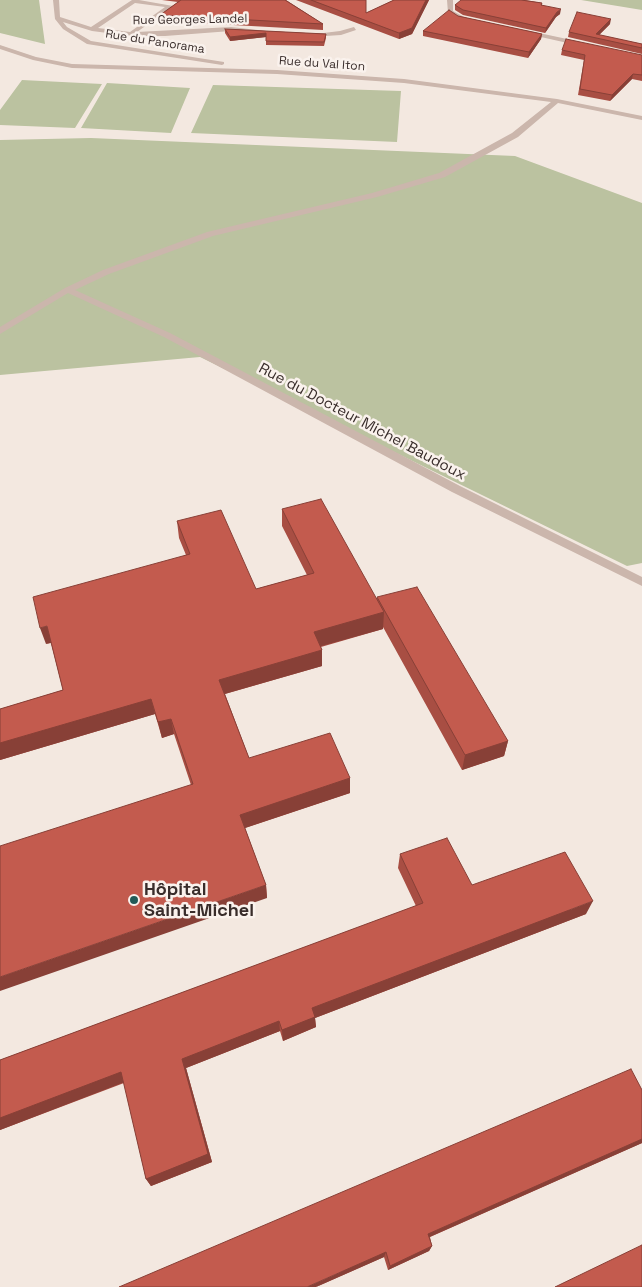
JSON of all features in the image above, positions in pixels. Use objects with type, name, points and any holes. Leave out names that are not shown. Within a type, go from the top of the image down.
[{"type":"street","points":[[56,0],[57,18]]},
{"type":"street","points":[[450,0],[450,12],[470,20]]},
{"type":"street","points":[[92,29],[134,1],[170,6],[131,34]]},
{"type":"street","name":"Rue Georges Landel","points":[[57,18],[92,29],[131,34],[165,34],[231,29],[291,35]]},
{"type":"street","name":"Rue du Panorama","points":[[57,18],[65,28],[89,43],[277,72]]},
{"type":"street","points":[[299,35],[340,33],[354,29]]},
{"type":"street","points":[[516,30],[589,46]]},
{"type":"street","name":"Rue du Val Iton","points":[[0,47],[35,59],[72,66],[277,72],[404,81],[557,101],[642,118]]},
{"type":"street","points":[[0,331],[68,290],[106,272],[210,234],[374,195],[442,175],[515,135],[557,101]]},
{"type":"street","name":"Rue du Docteur Michel Baudoux","points":[[68,290],[167,335],[456,489],[642,582]]},
{"type":"green space","points":[[0,0],[39,0],[45,44],[0,33]]},
{"type":"green space","points":[[581,0],[642,0],[642,10]]},
{"type":"green space","points":[[22,80],[102,84],[75,128],[0,125],[0,110]]},
{"type":"green space","points":[[107,83],[190,88],[171,133],[81,128]]},
{"type":"green space","points":[[213,85],[401,91],[397,142],[191,133]]},
{"type":"green space","points":[[91,138],[515,156],[642,203],[642,563],[627,566],[200,357],[0,375],[0,140]]},
{"type":"building","points":[[181,0],[285,0],[323,24],[160,15]]},
{"type":"building","points":[[311,0],[366,0],[366,13],[394,0],[426,0],[412,28],[399,33]]},
{"type":"building","points":[[461,0],[521,0],[542,3],[541,5],[561,9],[546,28],[463,10],[455,5]]},
{"type":"building","points":[[449,10],[458,16],[542,34],[529,52],[423,31]]},
{"type":"building","points":[[577,12],[611,19],[596,34],[642,44],[642,48],[569,32]]},
{"type":"building","points":[[225,29],[326,34],[324,42],[266,41],[266,33],[230,37]]},
{"type":"building","points":[[566,39],[642,55],[642,75],[633,74],[612,95],[580,89],[585,55],[562,50]]},
{"type":"building","points":[[321,499],[384,612],[314,632],[322,650],[219,680],[249,758],[330,733],[350,778],[240,815],[266,885],[0,977],[0,846],[193,784],[171,719],[158,722],[151,699],[0,743],[0,709],[63,690],[47,626],[40,628],[33,597],[190,554],[177,521],[221,510],[256,589],[314,573],[282,509]]},
{"type":"building","points":[[417,587],[508,741],[465,755],[377,597]]},
{"type":"building","points":[[447,838],[472,885],[565,852],[593,901],[312,1008],[315,1017],[282,1030],[279,1021],[182,1059],[208,1154],[146,1179],[121,1072],[0,1118],[0,1060],[423,903],[400,854]]},
{"type":"building","points":[[631,1069],[642,1090],[642,1139],[428,1234],[432,1246],[390,1266],[386,1252],[307,1287],[119,1287]]},
{"type":"building","points":[[642,1245],[642,1287],[555,1287]]},
{"type":"place","name":"Hôpital Saint-Michel","points":[[134,900]]}]
